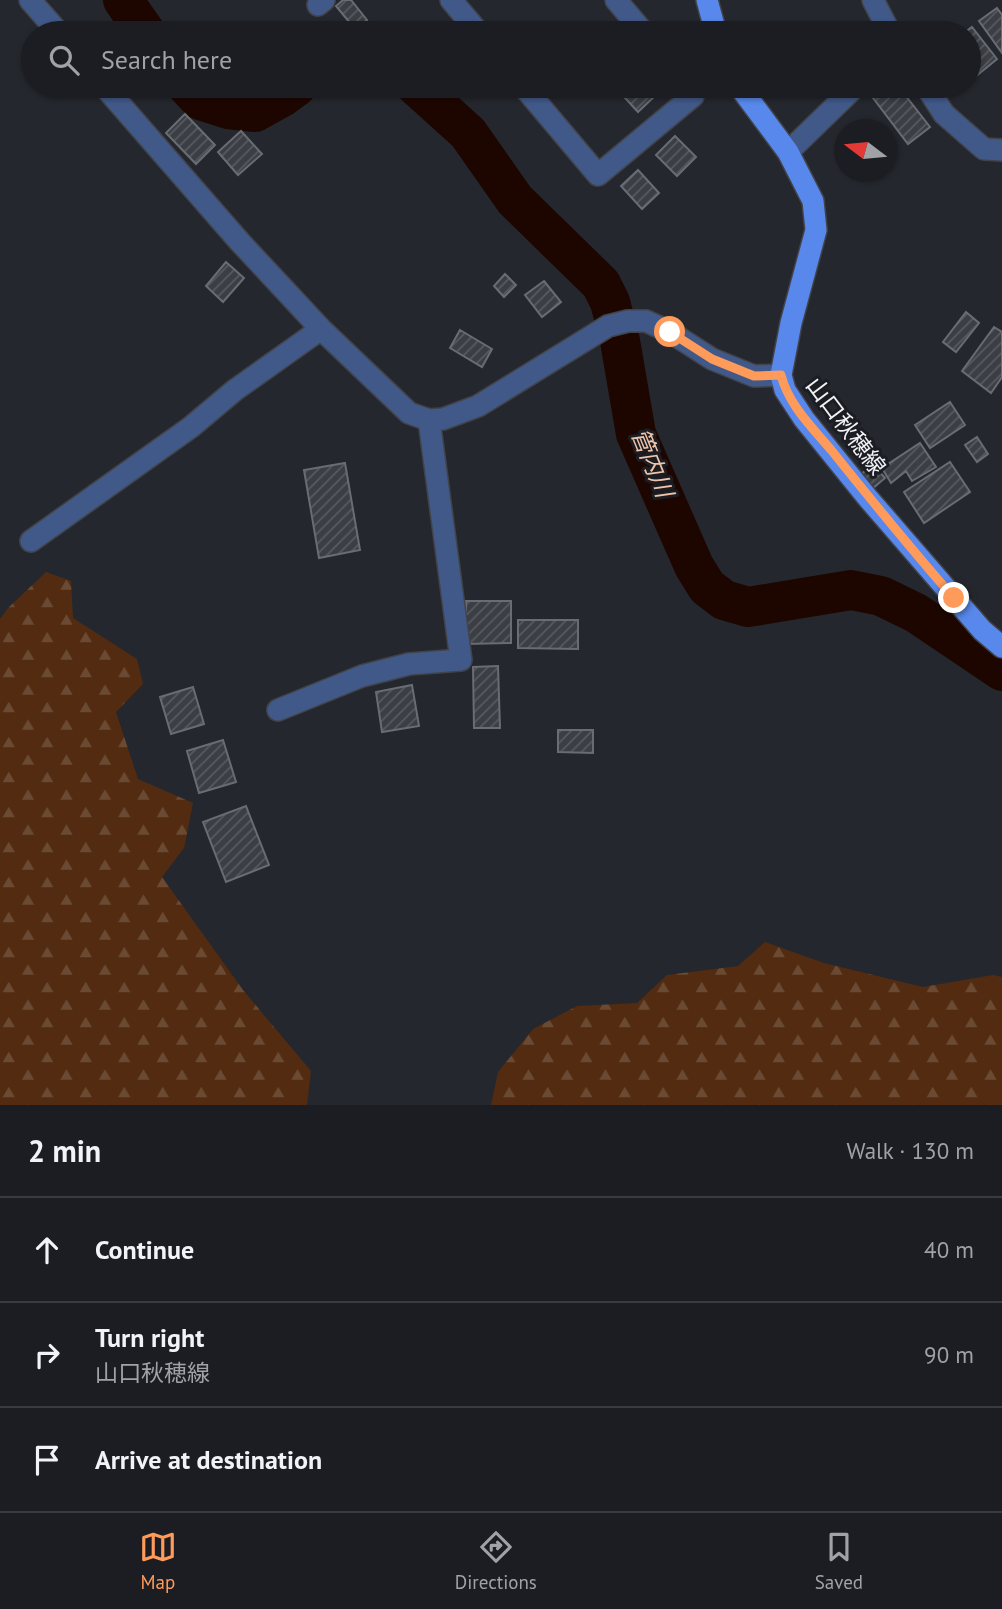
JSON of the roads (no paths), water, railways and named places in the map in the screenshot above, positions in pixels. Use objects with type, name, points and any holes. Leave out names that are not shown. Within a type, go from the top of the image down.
[{"type":"main road","points":[[707,0],[713,21]]},
{"type":"main road","name":"山口秋穂線","points":[[748,98],[788,152],[813,201],[816,230],[781,375],[785,390],[804,419],[867,497],[982,630],[1002,647]]},
{"type":"street","points":[[30,0],[48,21]]},
{"type":"street","points":[[451,0],[469,21]]},
{"type":"street","points":[[616,0],[634,21]]},
{"type":"street","points":[[873,0],[884,21]]},
{"type":"street","points":[[114,98],[239,241],[321,329],[409,413],[429,420],[443,419],[478,406],[618,324],[646,321],[670,332],[712,359],[754,376],[781,375]]},
{"type":"street","points":[[533,98],[598,175],[686,98]]},
{"type":"street","points":[[788,152],[844,98]]},
{"type":"street","points":[[934,98],[944,114],[984,149],[1002,150]]},
{"type":"street","points":[[31,541],[191,427],[235,390],[321,329]]},
{"type":"street","points":[[278,710],[362,676],[409,664],[461,660],[429,420]]},
{"type":"waterway","name":"管内川","points":[[123,0],[138,21]]},
{"type":"waterway","name":"管内川","points":[[198,98],[228,109],[255,112],[280,98]]},
{"type":"waterway","name":"管内川","points":[[429,98],[468,133],[515,200],[601,284],[610,302],[620,341],[636,434],[694,566],[707,587],[724,600],[748,607],[851,590],[881,596],[916,613],[1002,671]]}]
